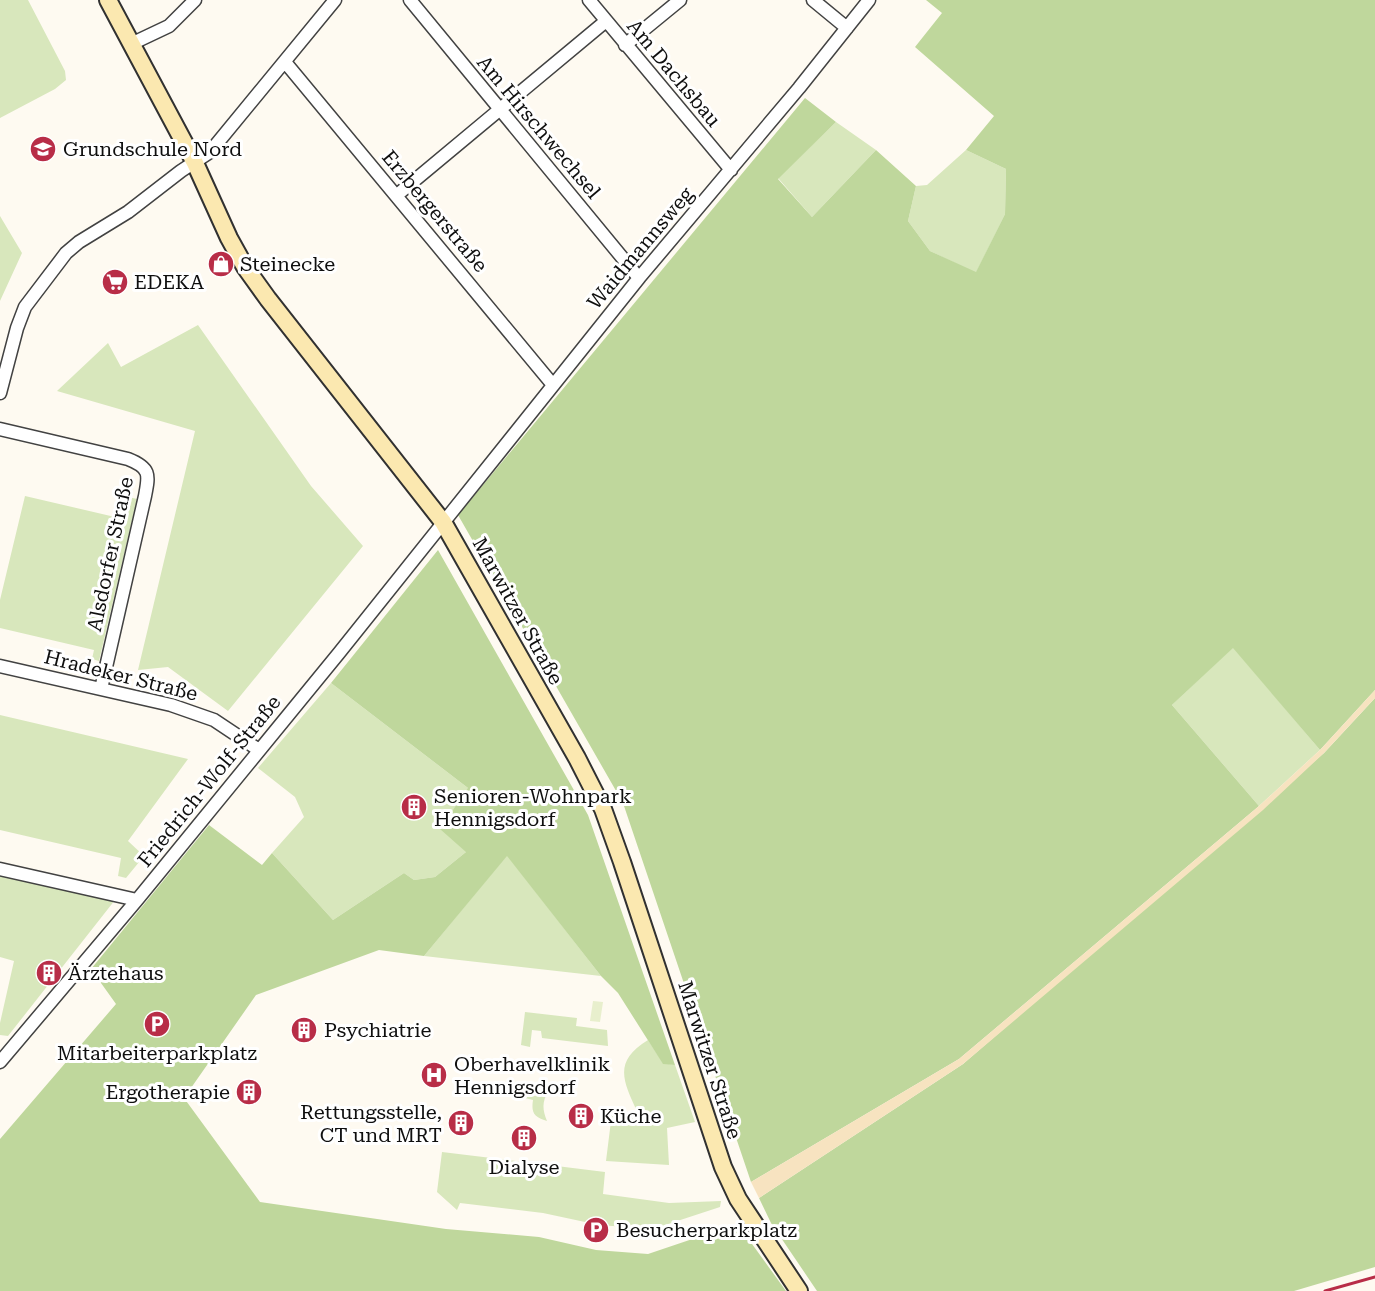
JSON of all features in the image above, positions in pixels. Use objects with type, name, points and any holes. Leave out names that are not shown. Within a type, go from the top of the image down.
[{"type":"main road","name":"Marwitzer Straße","points":[[108,0],[195,163],[228,238],[245,267],[443,522],[577,758],[603,809],[622,862],[723,1167],[738,1199],[800,1291]]},
{"type":"street","points":[[131,44],[169,26],[195,0]]},
{"type":"street","points":[[0,393],[3,366],[26,307],[66,253],[79,242],[128,212],[210,152],[335,0]]},
{"type":"street","name":"Am Hirschwechsel","points":[[410,0],[639,278]]},
{"type":"street","name":"Am Dachsbau","points":[[589,0],[731,170]]},
{"type":"street","points":[[625,45],[680,0]]},
{"type":"street","points":[[813,0],[847,28]]},
{"type":"street","name":"Waidmannsweg","points":[[443,522],[639,278],[799,88],[869,0]]},
{"type":"street","points":[[397,195],[606,21]]},
{"type":"street","name":"Erzbergerstraße","points":[[285,62],[553,385]]},
{"type":"street","name":"Alsdorfer Straße","points":[[0,429],[128,459],[139,463],[146,470],[148,478],[145,496],[101,689]]},
{"type":"street","name":"Friedrich-Wolf-Straße","points":[[0,1062],[137,900],[443,522]]},
{"type":"street","name":"Hradeker Straße","points":[[0,666],[171,705],[214,720],[259,750]]},
{"type":"street","points":[[0,869],[137,900]]},
{"type":"green space","points":[[0,0],[28,0],[65,71],[66,80],[55,89],[0,118]]},
{"type":"green space","points":[[926,0],[1375,0],[1375,690],[1320,750],[1233,648],[1172,705],[1259,806],[959,1059],[751,1182],[623,803],[458,515],[805,98],[836,122],[778,179],[812,217],[876,150],[916,186],[908,221],[930,251],[976,272],[1005,214],[1006,169],[966,150],[994,116],[915,47],[942,13]]},
{"type":"green space","points":[[836,122],[876,150],[812,217],[778,178]]},
{"type":"green space","points":[[966,150],[1006,169],[1005,214],[976,273],[930,251],[908,221],[916,186],[927,185]]},
{"type":"green space","points":[[0,216],[22,253],[0,301]]},
{"type":"green space","points":[[198,325],[311,486],[363,546],[228,711],[168,667],[138,670],[195,431],[57,391],[108,343],[121,367]]},
{"type":"green space","points":[[120,495],[137,499],[99,661],[92,659],[94,650],[0,628],[0,600],[25,496],[115,517]]},
{"type":"green space","points":[[438,550],[588,815],[675,1065],[663,1064],[618,993],[601,976],[507,856],[424,956],[379,950],[256,995],[184,1098],[260,1202],[446,1229],[539,1237],[596,1250],[648,1254],[728,1227],[739,1226],[786,1291],[0,1291],[0,1139],[116,1004],[91,969],[209,825],[262,865],[272,853],[333,920],[404,873],[414,880],[435,877],[466,852],[440,829],[468,788],[331,683]]},
{"type":"green space","points":[[1233,647],[1320,750],[1259,806],[1172,705]]},
{"type":"green space","points":[[331,683],[468,788],[466,852],[435,877],[414,880],[404,873],[333,920],[272,853],[304,817],[295,797],[258,768]]},
{"type":"green space","points":[[1375,698],[1375,1267],[1294,1291],[817,1291],[771,1223],[759,1198],[963,1064],[1324,753]]},
{"type":"green space","points":[[0,715],[188,759],[128,841],[144,856],[126,878],[118,876],[121,858],[0,830]]},
{"type":"green space","points":[[507,855],[601,976],[424,956]]},
{"type":"green space","points":[[0,874],[115,900],[8,1036],[0,1035],[0,1023],[14,961],[0,957]]},
{"type":"green space","points":[[593,1001],[603,1002],[600,1022],[590,1021]]},
{"type":"green space","points":[[525,1012],[577,1018],[576,1026],[607,1030],[608,1046],[542,1038],[541,1031],[532,1030],[530,1047],[521,1045]]},
{"type":"green space","points":[[648,1040],[663,1063],[675,1065],[695,1122],[667,1128],[669,1165],[606,1161],[612,1113],[615,1120],[637,1111],[625,1080],[626,1063],[630,1055]]},
{"type":"green space","points":[[549,1090],[544,1105],[547,1121],[534,1114],[533,1100],[525,1098]]},
{"type":"green space","points":[[442,1152],[605,1172],[603,1194],[669,1203],[721,1201],[720,1207],[653,1229],[599,1225],[543,1213],[460,1203],[457,1210],[437,1192]]},
{"type":"sand","points":[[1375,690],[1375,698],[1324,753],[1263,810],[963,1064],[759,1198],[751,1182],[959,1059],[1259,806],[1320,750]]},
{"type":"railway","points":[[1325,1291],[1375,1277]]},
{"type":"place","name":"Grundschule Nord","points":[[43,149]]},
{"type":"place","name":"Steinecke","points":[[221,264]]},
{"type":"place","name":"EDEKA","points":[[115,282]]},
{"type":"place","name":"Senioren-Wohnpark Hennigsdorf","points":[[414,807]]},
{"type":"place","name":"Ärztehaus","points":[[49,973]]},
{"type":"place","name":"Mitarbeiterparkplatz","points":[[157,1024]]},
{"type":"place","name":"Psychiatrie","points":[[304,1030]]},
{"type":"place","name":"Oberhavelklinik Hennigsdorf","points":[[434,1075]]},
{"type":"place","name":"Ergotherapie","points":[[249,1092]]},
{"type":"place","name":"Küche","points":[[581,1116]]},
{"type":"place","name":"Rettungsstelle, CT und MRT","points":[[461,1123]]},
{"type":"place","name":"Dialyse","points":[[524,1138]]},
{"type":"place","name":"Besucherparkplatz","points":[[596,1230]]}]
